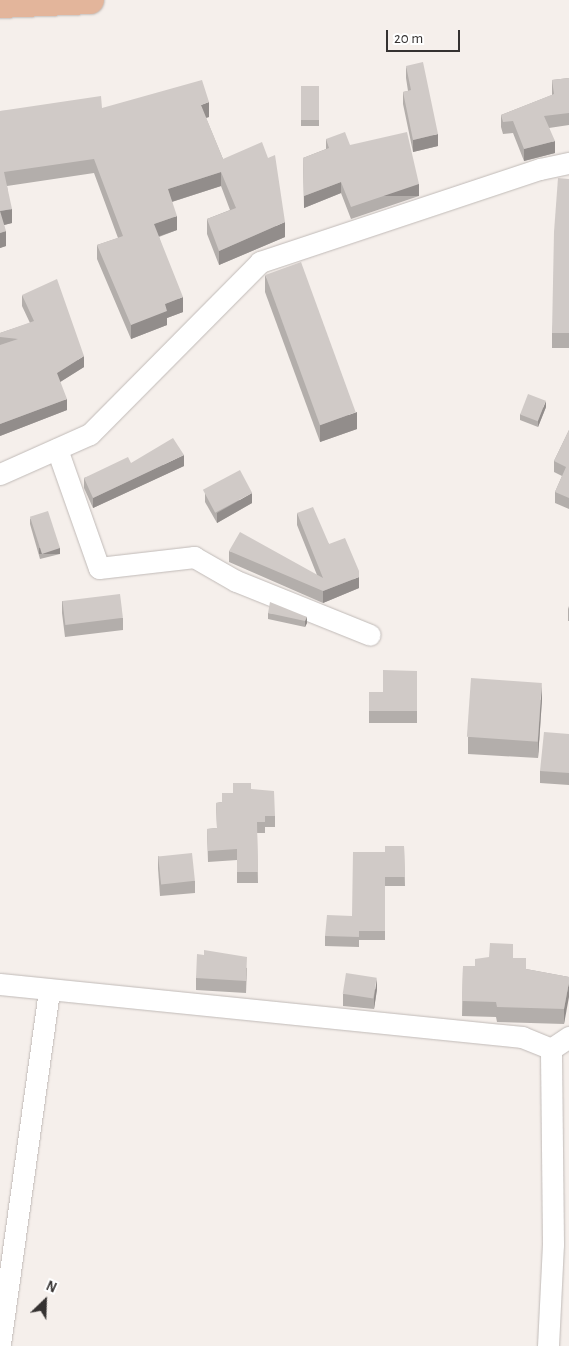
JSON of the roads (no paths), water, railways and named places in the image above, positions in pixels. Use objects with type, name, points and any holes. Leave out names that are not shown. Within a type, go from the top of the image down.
[{"type":"main road","points":[[0,4],[90,0]]},
{"type":"street","points":[[0,474],[90,434],[260,262],[540,168],[569,163]]},
{"type":"street","points":[[57,449],[99,568],[194,557],[236,581],[370,635]]},
{"type":"street","points":[[0,984],[49,991],[522,1037],[551,1049]]},
{"type":"street","points":[[0,1344],[49,991]]},
{"type":"street","points":[[551,1049],[569,1037]]},
{"type":"street","points":[[548,1346],[561,1246],[551,1049]]}]
